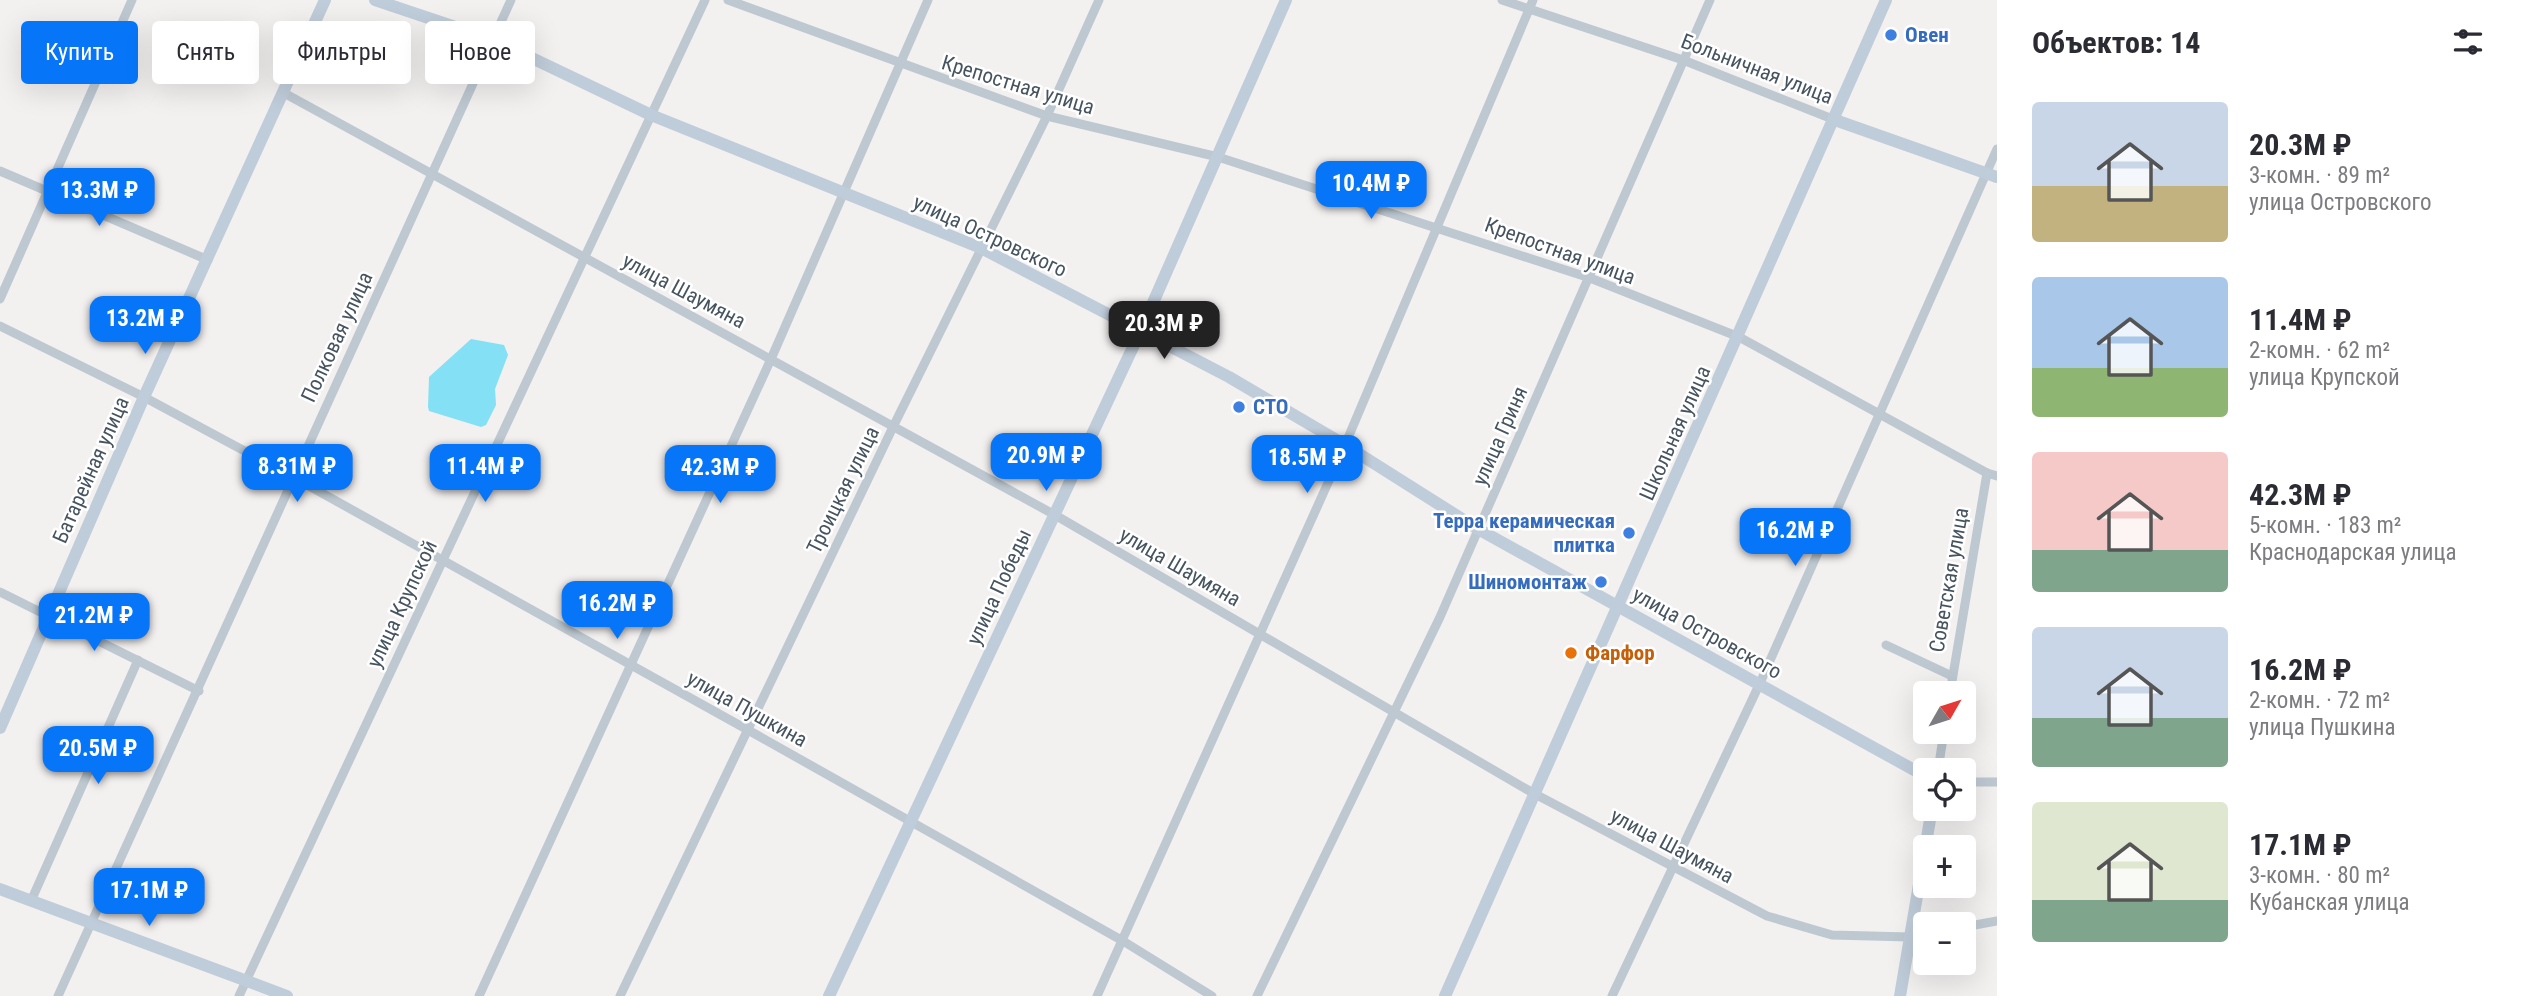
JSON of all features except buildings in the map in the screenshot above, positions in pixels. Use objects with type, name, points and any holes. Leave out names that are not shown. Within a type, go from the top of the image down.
[{"type":"street","points":[[0,299],[132,0]]},
{"type":"street","name":"Батарейная улица","points":[[0,728],[144,397],[325,0]]},
{"type":"street","name":"улица Островского","points":[[375,0],[437,21]]},
{"type":"street","name":"Полковая улица","points":[[502,21],[511,0]]},
{"type":"street","name":"улица Крупской","points":[[239,996],[705,0]]},
{"type":"street","name":"Крепостная улица","points":[[728,0],[900,65],[1047,116],[1218,157],[1437,226],[1590,278],[1739,337],[1992,475]]},
{"type":"street","points":[[479,996],[771,359],[928,0]]},
{"type":"street","name":"Троицкая улица","points":[[620,996],[893,427],[1047,116],[1099,0]]},
{"type":"street","name":"улица Победы","points":[[829,996],[1141,330],[1286,0]]},
{"type":"street","name":"Больничная улица","points":[[1503,0],[1531,5],[1992,176]]},
{"type":"street","name":"улица Гриня","points":[[1257,996],[1440,617],[1710,0]]},
{"type":"street","name":"Школьная улица","points":[[1445,996],[1533,793],[1739,337],[1779,236],[1835,120],[1886,0]]},
{"type":"street","points":[[1097,996],[1345,445],[1531,5]]},
{"type":"street","name":"улица Островского","points":[[535,60],[651,115],[981,248],[1141,330],[1345,445],[1478,529],[1913,769]]},
{"type":"street","name":"Полковая улица","points":[[58,996],[473,84]]},
{"type":"street","name":"улица Шаумяна","points":[[284,93],[1055,515],[1533,793],[1767,916],[1832,935],[1913,936]]},
{"type":"street","points":[[1612,996],[1760,683],[1880,415],[1992,176],[1997,149]]},
{"type":"street","points":[[0,171],[48,189],[208,260]]},
{"type":"street","name":"улица Пушкина","points":[[0,326],[144,397],[293,477],[910,821],[1123,942],[1212,996]]},
{"type":"street","name":"Советская улица","points":[[1951,681],[1992,475]]},
{"type":"street","points":[[0,592],[49,614],[199,691]]},
{"type":"street","points":[[1886,645],[1952,676]]},
{"type":"street","points":[[31,901],[138,660]]},
{"type":"street","points":[[1976,782],[1997,782]]},
{"type":"street","points":[[1900,996],[1929,821]]},
{"type":"street","points":[[0,889],[287,996]]},
{"type":"street","points":[[1976,925],[1997,921]]},
{"type":"water","points":[[471,339],[504,345],[508,355],[495,389],[496,405],[486,425],[481,427],[429,411],[428,407],[429,377]]},
{"type":"place","name":"Овен","points":[[1891,35]]},
{"type":"place","name":"СТО","points":[[1239,407]]},
{"type":"place","name":"Терра керамическая плитка","points":[[1629,533]]},
{"type":"place","name":"Шиномонтаж","points":[[1601,582]]},
{"type":"place","name":"Фарфор","points":[[1571,653]]}]
